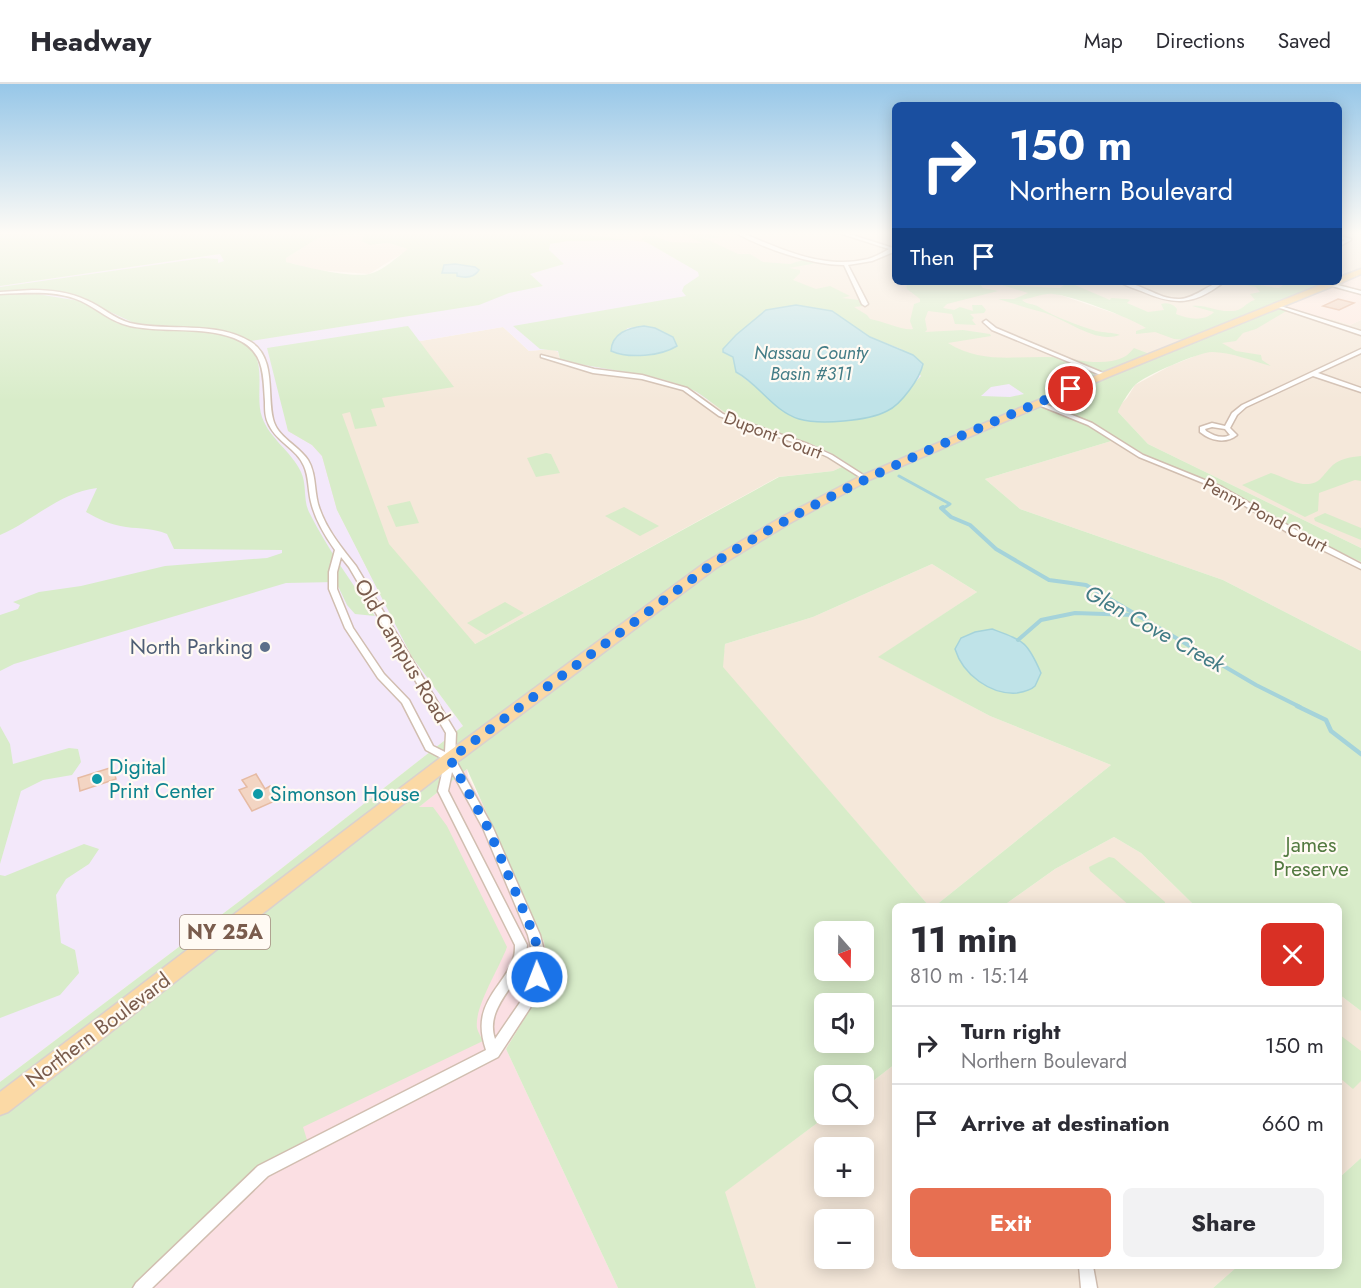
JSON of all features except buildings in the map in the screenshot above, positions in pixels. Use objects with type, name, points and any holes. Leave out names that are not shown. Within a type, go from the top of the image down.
[{"type":"main road","name":"Northern Boulevard","points":[[0,1105],[450,759],[711,565],[786,519],[865,478],[1038,403],[1319,288]]},
{"type":"street","points":[[857,288],[865,304]]},
{"type":"street","points":[[1139,288],[1177,302],[1190,300],[1211,288]]},
{"type":"street","name":"Old Campus Road","points":[[0,293],[38,292],[63,295],[82,300],[111,317],[129,324],[218,333],[251,344],[258,351],[265,371],[271,423],[307,463],[315,506],[338,552],[352,566],[451,733],[450,759],[429,747],[406,702],[381,676],[349,628],[333,589],[333,572],[338,552]]},
{"type":"street","points":[[1276,305],[1361,333]]},
{"type":"street","points":[[986,322],[994,329],[1105,375]]},
{"type":"street","points":[[1227,428],[1234,414],[1244,406],[1361,351]]},
{"type":"street","name":"Dupont Court","points":[[543,356],[593,371],[656,380],[685,389],[721,415],[806,445],[830,456],[865,478]]},
{"type":"street","points":[[1314,374],[1361,390]]},
{"type":"street","name":"Penny Pond Court","points":[[1038,403],[1090,424],[1112,440],[1141,456],[1220,488],[1293,532],[1361,567]]},
{"type":"street","points":[[450,759],[443,791],[521,945],[521,952],[514,968],[490,1011],[485,1026],[486,1039],[493,1053]]},
{"type":"street","points":[[141,1288],[251,1181],[279,1162],[493,1053],[525,1004],[537,977],[540,959],[534,935],[488,828],[450,759]]},
{"type":"street","points":[[1086,1269],[1089,1288]]},
{"type":"shaded area","points":[[0,288],[329,288],[420,305],[479,288],[807,288],[869,319],[1048,394],[852,467],[819,448],[731,416],[690,388],[667,380],[587,367],[560,359],[558,352],[551,349],[529,351],[503,327],[273,366],[288,431],[312,445],[322,456],[337,510],[412,657],[463,726],[245,897],[0,1082]]},
{"type":"shaded area","points":[[807,288],[1067,288],[1054,293],[1185,337],[1201,331],[1074,288],[1334,288],[1332,319],[1350,325],[1361,320],[1361,548],[1148,444],[1118,412],[1119,406],[1135,385],[1170,366],[1213,349],[1048,394],[869,319]]},
{"type":"shaded area","points":[[1323,288],[1361,288],[1361,320],[1350,325],[1332,319],[1327,321],[1276,305]]},
{"type":"shaded area","points":[[503,327],[529,351],[551,349],[558,351],[560,359],[615,372],[667,380],[690,388],[731,416],[819,448],[848,464],[833,471],[778,477],[475,644],[412,657],[337,510],[288,431],[273,366]]},
{"type":"shaded area","points":[[1118,439],[1149,457],[1220,486],[1319,542],[1361,562],[1361,651],[1223,580],[1020,509],[985,479]]},
{"type":"shaded area","points":[[932,564],[977,592],[879,657],[990,716],[1111,765],[939,903],[926,903],[722,667],[725,644],[813,617]]},
{"type":"shaded area","points":[[467,769],[468,777],[485,808],[544,942],[547,959],[532,1006],[506,1049],[618,1288],[0,1288],[274,921]]},
{"type":"shaded area","points":[[1114,837],[1141,853],[1192,903],[1007,903],[1055,869]]},
{"type":"shaded area","points":[[1342,997],[1361,1011],[1361,1158],[1342,1175]]},
{"type":"shaded area","points":[[892,1066],[892,1269],[1235,1269],[1213,1288],[756,1288],[724,1192],[814,1125],[874,1125],[874,1080]]},
{"type":"green space","points":[[0,288],[532,288],[509,293],[479,305],[251,341],[220,332],[134,323],[76,296],[54,292],[0,292]]},
{"type":"green space","name":"James Preserve","points":[[683,288],[834,288],[850,296],[842,298],[859,300],[863,306],[854,307],[870,319],[904,329],[913,329],[910,321],[914,304],[920,302],[920,299],[907,288],[984,288],[998,291],[947,304],[943,308],[954,310],[960,307],[973,311],[972,305],[982,305],[986,310],[984,313],[970,314],[976,325],[955,324],[952,314],[928,311],[925,319],[927,330],[925,332],[963,330],[990,334],[991,336],[948,343],[973,354],[998,358],[1051,357],[1106,362],[1124,357],[1134,348],[1152,355],[1189,340],[1174,339],[1155,332],[1136,334],[1136,331],[1146,328],[1100,308],[1061,295],[1046,294],[1022,300],[1096,331],[1120,335],[1110,337],[1090,334],[1051,315],[998,299],[1014,299],[1028,293],[1012,288],[1082,288],[1110,300],[1111,298],[1130,300],[1127,303],[1148,312],[1164,310],[1161,304],[1170,304],[1177,309],[1176,314],[1196,319],[1214,312],[1192,306],[1235,311],[1255,300],[1250,294],[1260,292],[1257,288],[1319,288],[1278,305],[1288,310],[1256,329],[1243,333],[1236,341],[1222,343],[1236,351],[1261,355],[1262,360],[1271,366],[1219,352],[1205,353],[1184,360],[1140,381],[1131,390],[1118,412],[1148,444],[1361,548],[1361,562],[1319,542],[1220,486],[1149,457],[1118,439],[985,479],[1020,509],[1223,580],[1361,651],[1361,1011],[1342,997],[1342,903],[1192,903],[1141,853],[1114,837],[1055,869],[1007,903],[939,903],[1111,765],[990,716],[878,657],[977,592],[932,564],[813,617],[725,644],[723,667],[926,903],[892,903],[892,1066],[874,1080],[874,1065],[814,1065],[815,1125],[725,1192],[756,1288],[618,1288],[506,1049],[541,984],[545,956],[544,942],[467,769],[419,807],[433,807],[447,826],[507,947],[479,1009],[477,1028],[483,1041],[303,1127],[308,1143],[262,1167],[138,1288],[0,1288],[0,1082],[245,897],[463,726],[412,657],[337,510],[322,456],[312,445],[288,431],[267,348],[408,326],[454,387],[382,398],[385,407],[371,409],[377,426],[355,429],[350,412],[342,414],[389,544],[475,644],[779,477],[833,471],[848,464],[823,449],[733,418],[700,394],[686,387],[639,374],[560,359],[558,351],[540,349],[513,326],[686,296],[682,291]],"holes":[[[796,305],[839,316],[846,323],[870,337],[901,349],[921,376],[887,411],[846,420],[798,419],[736,372],[733,357],[736,335],[766,310]],[[644,326],[671,349],[639,355],[618,354],[615,338],[628,328]],[[1009,384],[1024,394],[1010,397],[981,396],[991,387]]]},
{"type":"green space","points":[[37,294],[80,301],[117,323],[128,326],[218,334],[245,344],[252,350],[259,367],[260,408],[265,425],[297,465],[303,477],[309,512],[332,552],[375,616],[355,614],[347,605],[336,582],[286,583],[14,664],[0,671],[0,615],[18,609],[20,605],[13,602],[39,592],[81,586],[165,566],[267,558],[282,553],[282,550],[174,549],[167,534],[115,525],[86,512],[97,488],[71,495],[0,535],[0,295]]},
{"type":"green space","points":[[546,453],[551,454],[560,473],[536,477],[527,458]]},
{"type":"green space","points":[[1361,456],[1361,481],[1355,480],[1319,493],[1318,511],[1305,517],[1242,485],[1271,473],[1299,483],[1309,484],[1320,480],[1336,462]]},
{"type":"green space","points":[[410,501],[419,523],[396,527],[387,506]]},
{"type":"green space","points":[[624,507],[659,526],[640,536],[605,516]]},
{"type":"green space","points":[[1325,513],[1361,528],[1361,540],[1315,521],[1314,518]]},
{"type":"green space","points":[[505,602],[524,613],[486,635],[467,623]]},
{"type":"green space","points":[[0,726],[10,744],[13,764],[69,748],[78,749],[81,762],[72,775],[43,780],[21,791],[0,864]]},
{"type":"green space","points":[[84,844],[99,849],[89,864],[66,879],[56,895],[61,943],[75,950],[79,973],[60,995],[0,1018],[0,875],[5,876]]},
{"type":"green space","points":[[1109,857],[1114,858],[1165,903],[1127,903],[1090,871],[1089,867]]},
{"type":"green space","points":[[1342,1037],[1361,1051],[1361,1081],[1353,1089],[1342,1080]]},
{"type":"green space","points":[[1361,1158],[1361,1288],[1213,1288],[1235,1269],[1342,1269],[1342,1175]]},
{"type":"water","name":"Nassau County Basin #311","points":[[796,305],[832,311],[870,337],[913,355],[923,364],[904,397],[887,411],[856,420],[808,421],[781,410],[752,383],[736,372],[733,357],[723,352],[723,349],[766,310]]},
{"type":"water","points":[[644,326],[655,328],[673,337],[677,346],[645,355],[627,355],[611,351],[614,340],[622,332]]},
{"type":"water","points":[[992,629],[1011,636],[1028,648],[1041,673],[1035,686],[1017,693],[997,691],[979,682],[964,667],[955,649],[961,638],[975,632]]},
{"type":"waterway","name":"Glen Cove Creek","points":[[899,476],[950,504],[942,509]]},
{"type":"waterway","name":"Glen Cove Creek","points":[[942,509],[951,517],[970,525],[996,549],[1049,580],[1086,585],[1256,685],[1300,707]]},
{"type":"waterway","points":[[1018,640],[1041,620],[1075,613],[1134,615]]},
{"type":"waterway","name":"Glen Cove Creek","points":[[1297,706],[1326,720],[1331,731],[1361,754]]},
{"type":"place","name":"North Parking","points":[[265,647]]},
{"type":"place","name":"Digital Print Center","points":[[97,779]]},
{"type":"place","name":"Simonson House","points":[[258,794]]},
{"type":"route","points":[[537,977],[540,959],[534,935],[488,828],[450,759],[711,565],[786,519],[865,478],[1071,389]]}]
